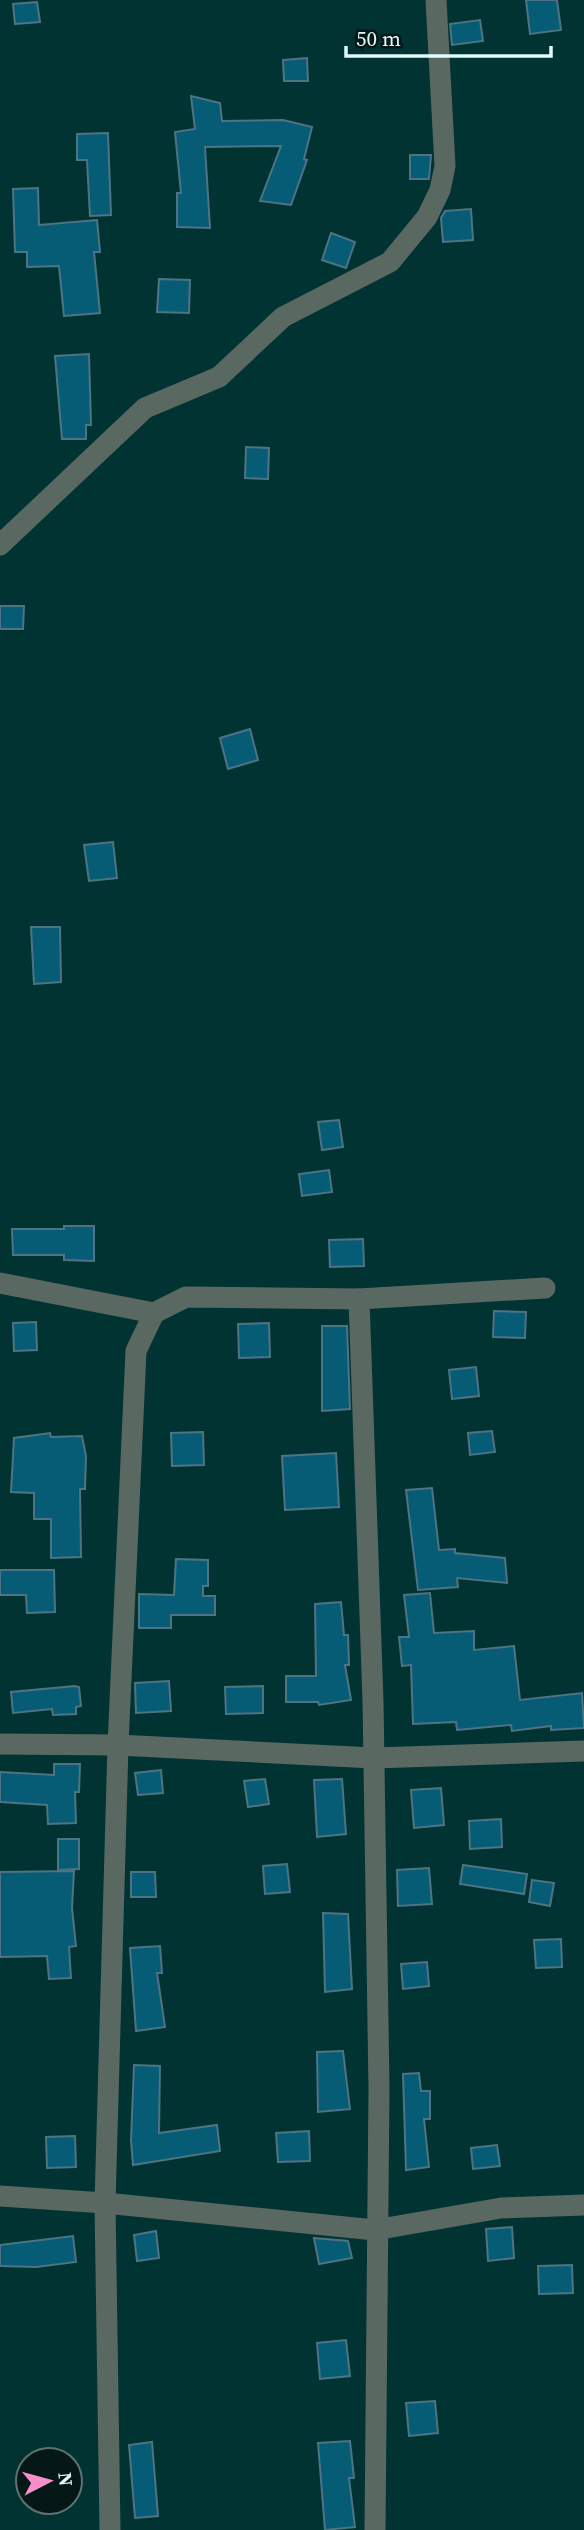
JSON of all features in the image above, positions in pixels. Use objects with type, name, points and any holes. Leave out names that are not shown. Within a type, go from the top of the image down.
[{"type":"street","points":[[0,545],[145,408],[219,377],[283,317],[390,262],[412,239],[440,190],[445,166],[436,0]]},
{"type":"street","points":[[0,1283],[154,1313],[186,1297],[359,1299],[545,1287]]},
{"type":"street","points":[[359,1299],[374,1759],[379,2088],[375,2530]]},
{"type":"street","points":[[110,2530],[105,2203],[118,1745],[136,1351],[154,1313]]},
{"type":"street","points":[[0,1744],[118,1745],[374,1759],[584,1751]]},
{"type":"street","points":[[0,2196],[105,2203],[376,2230],[501,2208],[584,2205]]},
{"type":"building","points":[[526,0],[557,0],[561,30],[530,34]]},
{"type":"building","points":[[37,2],[40,22],[15,24],[13,4]]},
{"type":"building","points":[[480,20],[483,41],[452,45],[450,24]]},
{"type":"building","points":[[307,58],[308,81],[284,81],[283,60]]},
{"type":"building","points":[[191,96],[220,103],[222,121],[283,120],[312,127],[304,159],[307,160],[291,205],[260,201],[281,146],[205,147],[210,228],[177,227],[177,193],[181,193],[175,132],[195,129]]},
{"type":"building","points":[[108,133],[111,215],[90,216],[87,160],[77,160],[77,134]]},
{"type":"building","points":[[410,155],[431,155],[429,179],[410,179]]},
{"type":"building","points":[[38,188],[39,225],[97,220],[100,252],[94,252],[100,313],[64,316],[59,266],[27,267],[27,252],[15,252],[13,189]]},
{"type":"building","points":[[471,209],[473,240],[443,242],[441,218],[445,211]]},
{"type":"building","points":[[331,233],[355,242],[346,268],[322,260]]},
{"type":"building","points":[[159,279],[190,280],[189,313],[157,312]]},
{"type":"building","points":[[89,354],[91,425],[86,425],[86,439],[62,439],[55,356]]},
{"type":"building","points":[[246,447],[269,448],[268,479],[245,478]]},
{"type":"building","points":[[0,606],[24,606],[23,629],[0,629]]},
{"type":"building","points":[[250,729],[258,760],[228,769],[220,738]]},
{"type":"building","points":[[113,842],[117,878],[89,881],[84,845]]},
{"type":"building","points":[[31,927],[60,927],[61,982],[34,984]]},
{"type":"building","points":[[339,1120],[343,1147],[322,1150],[318,1122]]},
{"type":"building","points":[[329,1170],[332,1192],[302,1196],[299,1174]]},
{"type":"building","points":[[64,1226],[94,1226],[94,1261],[64,1260],[64,1255],[13,1255],[12,1229],[64,1229]]},
{"type":"building","points":[[363,1239],[364,1266],[330,1267],[329,1240]]},
{"type":"building","points":[[494,1311],[526,1312],[525,1338],[493,1337]]},
{"type":"building","points":[[36,1322],[37,1350],[14,1351],[13,1323]]},
{"type":"building","points":[[269,1323],[270,1357],[239,1358],[238,1324]]},
{"type":"building","points":[[322,1326],[347,1326],[350,1409],[322,1411]]},
{"type":"building","points":[[476,1367],[479,1396],[452,1399],[449,1370]]},
{"type":"building","points":[[492,1431],[495,1452],[470,1455],[468,1433]]},
{"type":"building","points":[[203,1432],[204,1465],[172,1466],[171,1433]]},
{"type":"building","points":[[50,1433],[51,1437],[82,1436],[86,1456],[85,1489],[80,1489],[81,1557],[51,1558],[51,1519],[34,1519],[34,1493],[11,1492],[14,1438]]},
{"type":"building","points":[[336,1453],[339,1507],[285,1510],[282,1456]]},
{"type":"building","points":[[432,1488],[439,1550],[455,1549],[455,1553],[505,1558],[507,1583],[457,1578],[458,1587],[418,1590],[406,1490]]},
{"type":"building","points":[[176,1559],[208,1560],[208,1586],[203,1586],[203,1596],[215,1596],[215,1615],[171,1615],[171,1628],[139,1628],[139,1594],[174,1595]]},
{"type":"building","points":[[0,1570],[54,1570],[55,1612],[27,1613],[26,1595],[0,1595]]},
{"type":"building","points":[[430,1593],[434,1633],[474,1631],[474,1650],[514,1646],[520,1700],[582,1693],[584,1728],[551,1730],[551,1726],[512,1731],[511,1725],[457,1730],[456,1722],[413,1724],[411,1665],[402,1666],[399,1637],[409,1637],[404,1595]]},
{"type":"building","points":[[341,1602],[344,1635],[348,1635],[349,1665],[345,1665],[351,1700],[319,1705],[318,1702],[286,1702],[286,1676],[316,1676],[315,1604]]},
{"type":"building","points":[[169,1681],[171,1711],[136,1713],[135,1683]]},
{"type":"building","points":[[263,1686],[263,1713],[226,1714],[225,1687]]},
{"type":"building","points":[[79,1687],[81,1706],[76,1707],[76,1714],[53,1715],[52,1709],[13,1713],[11,1692]]},
{"type":"building","points":[[54,1764],[80,1764],[79,1792],[75,1792],[76,1823],[48,1824],[47,1805],[0,1802],[0,1772],[54,1775]]},
{"type":"building","points":[[161,1770],[163,1793],[138,1795],[135,1773]]},
{"type":"building","points":[[265,1779],[269,1804],[248,1807],[244,1781]]},
{"type":"building","points":[[342,1779],[346,1834],[317,1837],[314,1780]]},
{"type":"building","points":[[441,1788],[444,1825],[414,1828],[411,1790]]},
{"type":"building","points":[[501,1819],[502,1847],[470,1849],[469,1821]]},
{"type":"building","points":[[58,1839],[79,1839],[79,1869],[58,1870]]},
{"type":"building","points":[[287,1864],[290,1892],[265,1894],[263,1866]]},
{"type":"building","points":[[463,1865],[527,1874],[524,1894],[460,1884]]},
{"type":"building","points":[[429,1868],[432,1904],[398,1906],[397,1870]]},
{"type":"building","points":[[74,1871],[72,1908],[76,1946],[69,1947],[71,1978],[49,1979],[47,1956],[0,1957],[0,1872]]},
{"type":"building","points":[[131,1872],[155,1872],[156,1897],[131,1897]]},
{"type":"building","points":[[532,1880],[554,1883],[550,1906],[529,1902]]},
{"type":"building","points":[[323,1913],[348,1914],[352,1989],[325,1992]]},
{"type":"building","points":[[561,1939],[562,1967],[536,1968],[534,1940]]},
{"type":"building","points":[[160,1946],[162,1973],[157,1973],[165,2027],[136,2031],[130,1948]]},
{"type":"building","points":[[427,1962],[429,1986],[403,1989],[401,1964]]},
{"type":"building","points":[[343,2051],[350,2109],[318,2112],[317,2052]]},
{"type":"building","points":[[134,2065],[160,2066],[159,2133],[217,2125],[220,2151],[133,2165],[131,2140]]},
{"type":"building","points":[[419,2073],[421,2091],[430,2091],[430,2119],[424,2119],[429,2167],[406,2170],[403,2074]]},
{"type":"building","points":[[309,2131],[310,2161],[278,2162],[276,2133]]},
{"type":"building","points":[[75,2136],[76,2167],[47,2168],[46,2137]]},
{"type":"building","points":[[497,2145],[500,2166],[473,2169],[471,2148]]},
{"type":"building","points":[[512,2227],[514,2258],[488,2261],[486,2229]]},
{"type":"building","points":[[156,2231],[159,2258],[137,2261],[134,2235]]},
{"type":"building","points":[[73,2236],[76,2262],[36,2267],[0,2266],[0,2245]]},
{"type":"building","points":[[314,2238],[348,2241],[352,2258],[319,2264]]},
{"type":"building","points":[[572,2265],[573,2293],[539,2294],[538,2266]]},
{"type":"building","points":[[346,2340],[350,2376],[320,2379],[317,2343]]},
{"type":"building","points":[[435,2401],[438,2433],[409,2436],[406,2403]]},
{"type":"building","points":[[350,2441],[354,2478],[349,2478],[355,2527],[325,2530],[318,2443]]},
{"type":"building","points":[[152,2442],[158,2516],[135,2518],[129,2445]]}]
